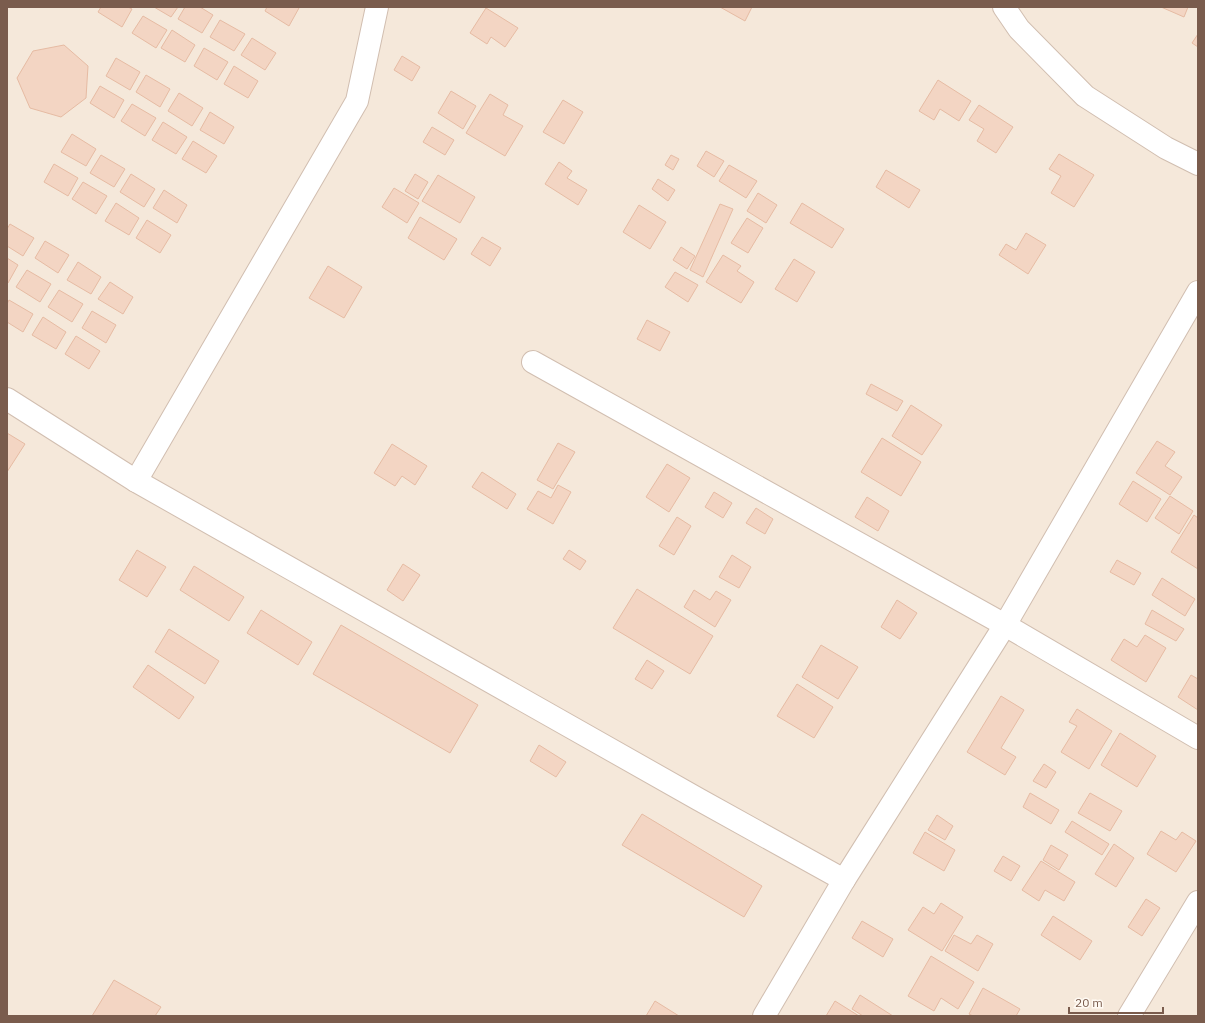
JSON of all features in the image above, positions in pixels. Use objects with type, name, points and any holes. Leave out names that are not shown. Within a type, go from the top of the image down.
[{"type":"street","points":[[136,481],[357,101],[377,7]]},
{"type":"street","points":[[1004,7],[1019,29],[1085,96],[1166,148],[1198,164]]},
{"type":"street","points":[[764,1016],[844,880],[1005,625],[1198,292]]},
{"type":"street","points":[[534,362],[1005,625],[1198,738]]},
{"type":"street","points":[[7,399],[136,481],[677,788],[844,880]]},
{"type":"street","points":[[1130,1016],[1198,902]]},
{"type":"shaded area","points":[[7,7],[1198,7],[1198,1016],[7,1016]]},
{"type":"building","points":[[101,7],[128,7],[132,9],[122,27],[98,12]]},
{"type":"building","points":[[154,7],[178,7],[171,17]]},
{"type":"building","points":[[185,7],[200,7],[213,15],[202,33],[178,19]]},
{"type":"building","points":[[267,7],[299,8],[289,26],[265,11]]},
{"type":"building","points":[[720,7],[752,7],[745,21]]},
{"type":"building","points":[[1161,7],[1188,7],[1184,17]]},
{"type":"building","points":[[486,8],[518,28],[505,47],[491,37],[487,44],[470,33]]},
{"type":"building","points":[[143,16],[167,30],[156,48],[132,33]]},
{"type":"building","points":[[220,20],[245,34],[234,51],[210,37]]},
{"type":"building","points":[[172,30],[195,45],[185,62],[161,48]]},
{"type":"building","points":[[1198,34],[1198,47],[1192,43]]},
{"type":"building","points":[[252,38],[276,53],[265,70],[241,55]]},
{"type":"building","points":[[64,45],[88,66],[86,98],[61,117],[30,108],[17,78],[33,51]]},
{"type":"building","points":[[204,48],[228,62],[217,80],[194,66]]},
{"type":"building","points":[[402,56],[420,67],[412,81],[394,70]]},
{"type":"building","points":[[116,58],[140,72],[130,90],[106,76]]},
{"type":"building","points":[[234,66],[258,81],[248,98],[224,84]]},
{"type":"building","points":[[146,75],[170,89],[160,107],[136,92]]},
{"type":"building","points":[[938,80],[971,101],[959,121],[940,109],[934,120],[919,111]]},
{"type":"building","points":[[100,86],[124,100],[114,118],[90,103]]},
{"type":"building","points":[[451,91],[476,106],[463,129],[438,113]]},
{"type":"building","points":[[179,93],[203,108],[192,126],[168,111]]},
{"type":"building","points":[[490,94],[508,105],[503,115],[523,126],[505,156],[466,133]]},
{"type":"building","points":[[563,100],[583,112],[564,144],[543,132]]},
{"type":"building","points":[[132,104],[156,118],[145,136],[121,121]]},
{"type":"building","points":[[979,105],[1013,127],[996,153],[977,141],[984,129],[969,120]]},
{"type":"building","points":[[210,112],[234,127],[224,144],[200,130]]},
{"type":"building","points":[[163,122],[187,137],[176,154],[152,140]]},
{"type":"building","points":[[432,127],[454,140],[445,155],[423,142]]},
{"type":"building","points":[[72,134],[96,149],[86,166],[61,152]]},
{"type":"building","points":[[193,141],[217,156],[206,173],[182,159]]},
{"type":"building","points":[[706,151],[724,161],[714,177],[697,166]]},
{"type":"building","points":[[1059,154],[1094,175],[1074,207],[1051,193],[1061,176],[1049,169]]},
{"type":"building","points":[[101,155],[125,169],[114,187],[90,173]]},
{"type":"building","points":[[671,155],[679,159],[673,170],[665,165]]},
{"type":"building","points":[[559,162],[572,171],[567,178],[587,190],[578,205],[545,184]]},
{"type":"building","points":[[54,164],[78,178],[68,196],[44,182]]},
{"type":"building","points":[[729,165],[757,181],[746,198],[719,181]]},
{"type":"building","points":[[886,170],[920,190],[909,208],[876,187]]},
{"type":"building","points":[[131,174],[155,189],[144,207],[120,192]]},
{"type":"building","points":[[415,174],[428,182],[418,199],[405,191]]},
{"type":"building","points":[[438,175],[475,197],[460,223],[422,201]]},
{"type":"building","points":[[658,179],[675,190],[668,201],[652,189]]},
{"type":"building","points":[[83,182],[107,196],[96,214],[72,199]]},
{"type":"building","points":[[394,188],[419,203],[407,223],[382,207]]},
{"type":"building","points":[[164,190],[187,205],[177,223],[153,208]]},
{"type":"building","points":[[758,193],[777,205],[766,223],[747,211]]},
{"type":"building","points":[[116,203],[139,218],[129,235],[105,221]]},
{"type":"building","points":[[802,203],[844,229],[832,248],[790,223]]},
{"type":"building","points":[[720,204],[733,209],[703,277],[690,270]]},
{"type":"building","points":[[639,205],[666,222],[650,249],[623,232]]},
{"type":"building","points":[[420,217],[457,239],[444,260],[408,238]]},
{"type":"building","points":[[747,218],[763,228],[748,253],[731,243]]},
{"type":"building","points":[[147,220],[171,235],[160,253],[136,238]]},
{"type":"building","points":[[10,224],[34,238],[23,256],[7,246],[7,229]]},
{"type":"building","points":[[1026,233],[1046,245],[1028,274],[999,255],[1006,244],[1016,250]]},
{"type":"building","points":[[482,237],[501,248],[490,266],[471,254]]},
{"type":"building","points":[[45,241],[69,255],[58,273],[35,258]]},
{"type":"building","points":[[681,247],[695,256],[687,269],[673,260]]},
{"type":"building","points":[[723,255],[741,266],[737,271],[754,282],[741,303],[706,282]]},
{"type":"building","points":[[7,258],[18,265],[8,283],[7,282]]},
{"type":"building","points":[[794,259],[815,272],[797,302],[775,289]]},
{"type":"building","points":[[78,262],[101,277],[91,294],[67,280]]},
{"type":"building","points":[[328,266],[362,287],[344,318],[309,298]]},
{"type":"building","points":[[27,270],[51,284],[40,302],[16,287]]},
{"type":"building","points":[[675,272],[698,285],[688,302],[665,287]]},
{"type":"building","points":[[110,282],[133,297],[123,314],[98,299]]},
{"type":"building","points":[[59,290],[83,304],[72,322],[48,307]]},
{"type":"building","points":[[9,300],[33,314],[23,332],[7,322],[7,304]]},
{"type":"building","points":[[92,311],[116,325],[106,343],[82,328]]},
{"type":"building","points":[[43,317],[66,332],[56,349],[32,335]]},
{"type":"building","points":[[647,320],[670,332],[660,351],[637,339]]},
{"type":"building","points":[[76,336],[100,351],[89,369],[65,354]]},
{"type":"building","points":[[871,384],[903,401],[897,411],[866,394]]},
{"type":"building","points":[[911,405],[942,425],[922,455],[892,436]]},
{"type":"building","points":[[7,433],[25,444],[7,472]]},
{"type":"building","points":[[882,438],[921,462],[901,496],[861,472]]},
{"type":"building","points":[[1157,441],[1175,452],[1165,466],[1182,477],[1170,495],[1136,473]]},
{"type":"building","points":[[558,443],[575,452],[553,489],[537,480]]},
{"type":"building","points":[[392,444],[427,466],[415,485],[402,476],[395,486],[374,473]]},
{"type":"building","points":[[667,464],[690,478],[669,512],[646,497]]},
{"type":"building","points":[[482,472],[516,494],[507,509],[472,487]]},
{"type":"building","points":[[1133,481],[1161,499],[1147,522],[1119,504]]},
{"type":"building","points":[[558,485],[571,492],[553,524],[527,509],[538,491],[551,498]]},
{"type":"building","points":[[714,492],[732,503],[723,518],[705,507]]},
{"type":"building","points":[[1170,496],[1193,511],[1179,534],[1155,518]]},
{"type":"building","points":[[867,497],[889,511],[878,531],[855,517]]},
{"type":"building","points":[[756,508],[773,519],[765,534],[746,523]]},
{"type":"building","points":[[1194,515],[1198,518],[1198,569],[1171,552]]},
{"type":"building","points":[[677,517],[691,526],[674,555],[659,546]]},
{"type":"building","points":[[137,550],[166,567],[147,597],[119,580]]},
{"type":"building","points":[[569,550],[586,561],[580,570],[563,559]]},
{"type":"building","points":[[732,555],[751,567],[739,588],[719,577]]},
{"type":"building","points":[[1117,560],[1141,573],[1134,585],[1110,572]]},
{"type":"building","points":[[403,564],[420,575],[403,601],[387,590]]},
{"type":"building","points":[[194,566],[244,597],[229,621],[180,590]]},
{"type":"building","points":[[1162,578],[1195,599],[1185,616],[1152,595]]},
{"type":"building","points":[[637,589],[713,636],[690,674],[613,628]]},
{"type":"building","points":[[694,590],[710,600],[716,591],[731,600],[715,627],[684,607]]},
{"type":"building","points":[[897,600],[917,613],[900,639],[881,627]]},
{"type":"building","points":[[261,610],[312,642],[298,665],[247,633]]},
{"type":"building","points":[[1152,610],[1184,629],[1176,641],[1145,624]]},
{"type":"building","points":[[341,625],[478,705],[450,753],[313,674]]},
{"type":"building","points":[[169,629],[219,661],[205,684],[155,652]]},
{"type":"building","points":[[1145,635],[1166,648],[1146,682],[1111,660],[1124,639],[1137,647]]},
{"type":"building","points":[[821,645],[858,667],[838,699],[802,677]]},
{"type":"building","points":[[647,660],[664,671],[652,689],[635,679]]},
{"type":"building","points":[[148,665],[194,697],[179,719],[133,687]]},
{"type":"building","points":[[1191,675],[1198,679],[1198,710],[1178,697]]},
{"type":"building","points":[[797,684],[833,707],[814,738],[777,716]]},
{"type":"building","points":[[1001,696],[1024,710],[1001,748],[1016,757],[1005,775],[967,752]]},
{"type":"building","points":[[1077,709],[1112,731],[1089,769],[1061,752],[1077,726],[1069,722]]},
{"type":"building","points":[[1120,733],[1156,756],[1137,787],[1101,765]]},
{"type":"building","points":[[539,745],[566,762],[556,777],[530,761]]},
{"type":"building","points":[[1044,764],[1056,772],[1046,788],[1033,781]]},
{"type":"building","points":[[1030,793],[1059,810],[1051,824],[1023,807]]},
{"type":"building","points":[[1090,793],[1122,811],[1110,831],[1078,813]]},
{"type":"building","points":[[642,814],[762,886],[744,917],[622,845]]},
{"type":"building","points":[[937,815],[953,826],[945,840],[928,830]]},
{"type":"building","points":[[1072,821],[1109,844],[1102,855],[1065,832]]},
{"type":"building","points":[[1161,831],[1176,840],[1182,832],[1196,841],[1176,872],[1147,854]]},
{"type":"building","points":[[925,832],[955,850],[944,871],[913,853]]},
{"type":"building","points":[[1114,844],[1134,858],[1116,887],[1095,874]]},
{"type":"building","points":[[1051,845],[1068,855],[1059,870],[1043,860]]},
{"type":"building","points":[[1003,856],[1020,866],[1011,881],[994,871]]},
{"type":"building","points":[[1041,861],[1075,882],[1064,901],[1045,890],[1039,901],[1022,890]]},
{"type":"building","points":[[1146,899],[1160,908],[1142,936],[1128,927]]},
{"type":"building","points":[[941,903],[963,917],[942,951],[908,930],[923,907],[934,914]]},
{"type":"building","points":[[1053,916],[1092,941],[1080,960],[1041,935]]},
{"type":"building","points":[[862,921],[893,939],[883,957],[852,938]]},
{"type":"building","points":[[954,935],[971,944],[977,935],[993,944],[978,971],[945,951]]},
{"type":"building","points":[[931,956],[974,982],[958,1009],[941,998],[934,1011],[908,996]]},
{"type":"building","points":[[114,980],[161,1007],[155,1016],[92,1016]]},
{"type":"building","points":[[983,988],[1020,1009],[1016,1016],[973,1016],[969,1014]]},
{"type":"building","points":[[860,995],[893,1016],[863,1016],[852,1009]]},
{"type":"building","points":[[655,1001],[679,1016],[646,1016]]},
{"type":"building","points":[[835,1001],[859,1016],[826,1016]]}]
